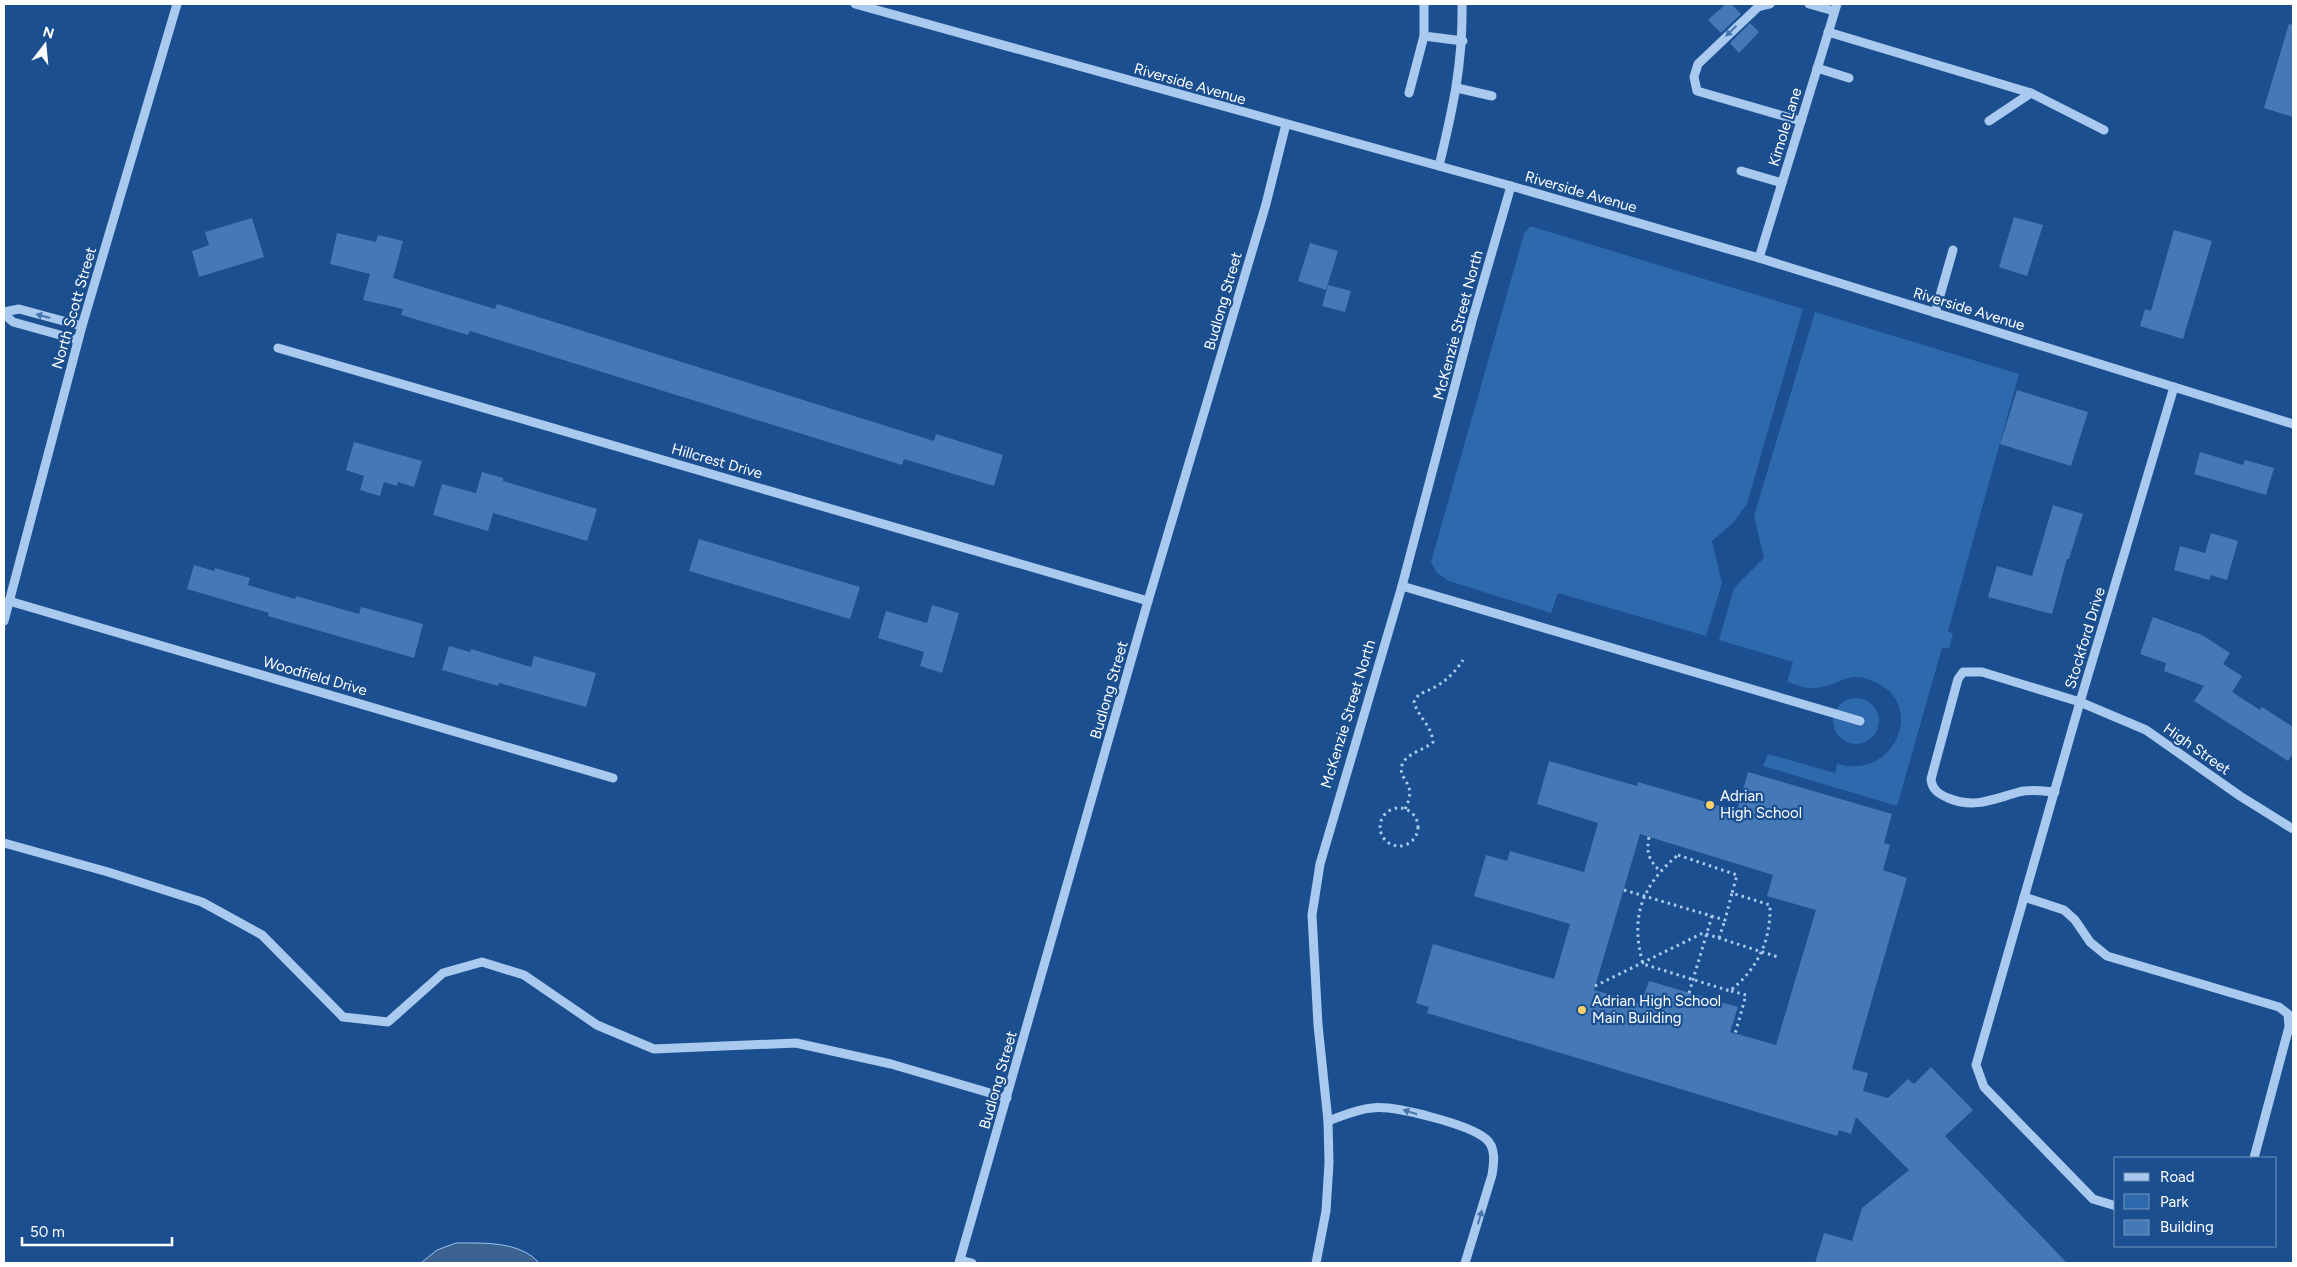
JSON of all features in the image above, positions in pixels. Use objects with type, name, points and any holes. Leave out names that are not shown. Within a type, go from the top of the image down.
[{"type":"street","name":"North Scott Street","points":[[4,621],[78,340],[177,4]]},
{"type":"street","name":"Riverside Avenue","points":[[855,4],[1511,186],[1759,258],[2293,424]]},
{"type":"street","points":[[1409,93],[1424,36],[1424,4]]},
{"type":"street","points":[[1438,166],[1457,88],[1463,41],[1462,4]]},
{"type":"street","points":[[1770,4],[1758,6],[1698,64],[1694,77],[1697,91],[1801,121]]},
{"type":"street","points":[[1809,4],[1835,7]]},
{"type":"street","name":"Kimole Lane","points":[[1759,258],[1835,7]]},
{"type":"street","points":[[1828,32],[2031,93],[2104,130]]},
{"type":"street","points":[[1424,36],[1463,41]]},
{"type":"street","points":[[1817,68],[1849,78]]},
{"type":"street","points":[[1457,88],[1492,96]]},
{"type":"street","points":[[1989,121],[2031,93]]},
{"type":"street","name":"Budlong Street","points":[[959,1262],[1148,601],[1266,204],[1286,124]]},
{"type":"street","points":[[1741,171],[1782,183]]},
{"type":"street","name":"McKenzie Street North","points":[[1316,1263],[1326,1211],[1329,1163],[1328,1121],[1318,1025],[1312,915],[1320,864],[1334,810],[1402,586],[1472,321],[1511,186]]},
{"type":"street","points":[[1935,313],[1953,250]]},
{"type":"street","points":[[78,340],[13,322],[4,313],[18,309],[82,326]]},
{"type":"street","name":"Hillcrest Drive","points":[[278,348],[1148,601]]},
{"type":"street","name":"Stockford Drive","points":[[2114,1205],[2093,1199],[1984,1087],[1976,1065],[2080,702],[2174,387]]},
{"type":"street","points":[[1402,586],[1860,722]]},
{"type":"street","name":"Woodfield Drive","points":[[9,601],[613,778]]},
{"type":"street","name":"High Street","points":[[2054,792],[2020,792],[1985,803],[1972,804],[1958,802],[1939,794],[1931,784],[1956,687],[1963,672],[1982,672],[2080,702],[2146,730],[2240,796],[2293,829]]},
{"type":"street","points":[[4,843],[108,872],[202,902],[262,935],[343,1017],[388,1022],[443,973],[482,962],[524,975],[597,1025],[654,1049],[796,1042],[891,1064],[1007,1098]]},
{"type":"street","points":[[2024,897],[2064,910],[2075,920],[2090,942],[2107,956],[2279,1007],[2288,1014],[2289,1027],[2254,1157]]},
{"type":"street","points":[[1328,1121],[1373,1107],[1398,1108],[1460,1127],[1486,1139],[1492,1148],[1494,1160],[1492,1175],[1465,1263]]},
{"type":"street","points":[[959,1262],[972,1263]]},
{"type":"path","points":[[1405,809],[1411,797],[1411,788],[1402,773],[1402,765],[1409,757],[1427,748],[1433,742],[1432,732],[1416,711],[1414,702],[1418,694],[1436,688],[1452,676],[1463,660]]},
{"type":"path","points":[[1399,808],[1405,809],[1411,812],[1418,823],[1416,836],[1407,845],[1394,846],[1388,843],[1381,834],[1381,822],[1388,812],[1399,808]]},
{"type":"path","points":[[1650,837],[1647,849],[1650,861],[1660,871]]},
{"type":"path","points":[[1643,964],[1638,946],[1637,928],[1644,896],[1660,871],[1678,856],[1737,874],[1719,938]]},
{"type":"path","points":[[1624,890],[1725,920]]},
{"type":"path","points":[[1730,991],[1744,980],[1763,952],[1768,938],[1770,905],[1732,893]]},
{"type":"path","points":[[1688,993],[1712,916]]},
{"type":"path","points":[[1595,986],[1703,933],[1778,957]]},
{"type":"path","points":[[1643,964],[1746,995],[1735,1034]]},
{"type":"green space","points":[[1530,226],[1803,309],[1747,504],[1732,524],[1712,541],[1722,583],[1706,636],[1558,593],[1551,613],[1449,581],[1437,573],[1431,562],[1524,234]]},
{"type":"green space","points":[[1815,312],[2019,374],[1948,631],[1953,634],[1949,648],[1942,648],[1897,806],[1763,766],[1768,754],[1835,773],[1837,764],[1857,766],[1874,761],[1888,752],[1897,739],[1901,724],[1900,708],[1892,695],[1879,684],[1859,677],[1844,679],[1822,687],[1810,688],[1787,682],[1793,662],[1719,640],[1734,588],[1764,558],[1754,516]]},
{"type":"green space","points":[[1851,698],[1861,698],[1875,708],[1879,721],[1875,734],[1869,740],[1861,744],[1851,744],[1837,734],[1833,726],[1833,716],[1843,702]]},
{"type":"shaded area","points":[[456,1243],[512,1247],[531,1256],[539,1263],[421,1263],[437,1250]]},
{"type":"building","points":[[1726,4],[1731,4],[1741,14],[1721,33],[1708,20]]},
{"type":"building","points":[[1750,23],[1759,32],[1739,53],[1730,43]]},
{"type":"building","points":[[2289,24],[2293,25],[2293,117],[2264,108]]},
{"type":"building","points":[[2014,217],[2043,225],[2027,276],[1999,267]]},
{"type":"building","points":[[252,218],[264,257],[199,277],[192,251],[209,245],[205,232]]},
{"type":"building","points":[[2174,230],[2212,241],[2183,339],[2140,326],[2145,309],[2151,311]]},
{"type":"building","points":[[337,233],[376,242],[378,235],[403,241],[393,278],[495,309],[497,304],[934,441],[936,434],[1003,455],[994,486],[904,459],[902,465],[470,331],[468,335],[401,315],[403,309],[363,300],[370,274],[330,264]]},
{"type":"building","points":[[1310,243],[1338,251],[1326,290],[1298,281]]},
{"type":"building","points":[[1328,285],[1351,291],[1345,312],[1322,306]]},
{"type":"building","points":[[2017,390],[2088,412],[2071,466],[2000,444]]},
{"type":"building","points":[[354,442],[422,461],[414,487],[398,482],[397,486],[384,482],[380,496],[360,490],[364,476],[346,470]]},
{"type":"building","points":[[2200,452],[2243,465],[2245,460],[2274,468],[2266,495],[2194,474]]},
{"type":"building","points":[[482,472],[503,478],[503,481],[597,509],[587,541],[493,513],[488,531],[433,515],[442,484],[476,493]]},
{"type":"building","points":[[2053,505],[2083,514],[2069,559],[2067,559],[2052,614],[1988,597],[1997,566],[2032,576]]},
{"type":"building","points":[[2211,533],[2238,541],[2227,580],[2211,575],[2209,580],[2174,570],[2180,546],[2205,553]]},
{"type":"building","points":[[699,539],[860,587],[850,619],[689,571]]},
{"type":"building","points":[[194,565],[214,571],[215,568],[250,578],[248,585],[295,599],[296,596],[359,614],[361,607],[423,624],[414,658],[268,616],[269,613],[187,589]]},
{"type":"building","points":[[932,605],[959,613],[942,673],[920,666],[924,652],[878,638],[886,611],[927,623]]},
{"type":"building","points":[[2153,617],[2202,635],[2230,653],[2223,664],[2242,676],[2232,692],[2260,710],[2262,707],[2293,727],[2293,753],[2288,761],[2194,701],[2204,686],[2164,671],[2166,663],[2140,654]]},
{"type":"building","points":[[449,646],[470,652],[471,649],[531,667],[534,656],[596,673],[586,707],[499,683],[498,686],[442,670]]},
{"type":"building","name":"Adrian High School Main Building","points":[[1549,761],[1637,786],[1638,782],[1737,811],[1748,772],[1892,814],[1884,843],[1890,845],[1883,870],[1907,878],[1852,1069],[1868,1073],[1863,1091],[1888,1098],[1908,1079],[1914,1084],[1931,1067],[1973,1110],[1945,1136],[2067,1263],[1815,1263],[1824,1233],[1852,1241],[1862,1208],[1909,1170],[1856,1117],[1851,1134],[1839,1130],[1837,1136],[1427,1013],[1429,1007],[1416,1003],[1433,944],[1554,979],[1570,924],[1474,896],[1486,855],[1507,861],[1510,851],[1584,872],[1598,823],[1537,804]],"holes":[[[1640,834],[1773,875],[1767,896],[1816,910],[1776,1045],[1730,1032],[1738,1007],[1649,981],[1641,1004],[1594,990]]]},
{"type":"place","name":"Adrian High School","points":[[1710,805]]},
{"type":"place","name":"Adrian High School Main Building","points":[[1582,1010]]}]
